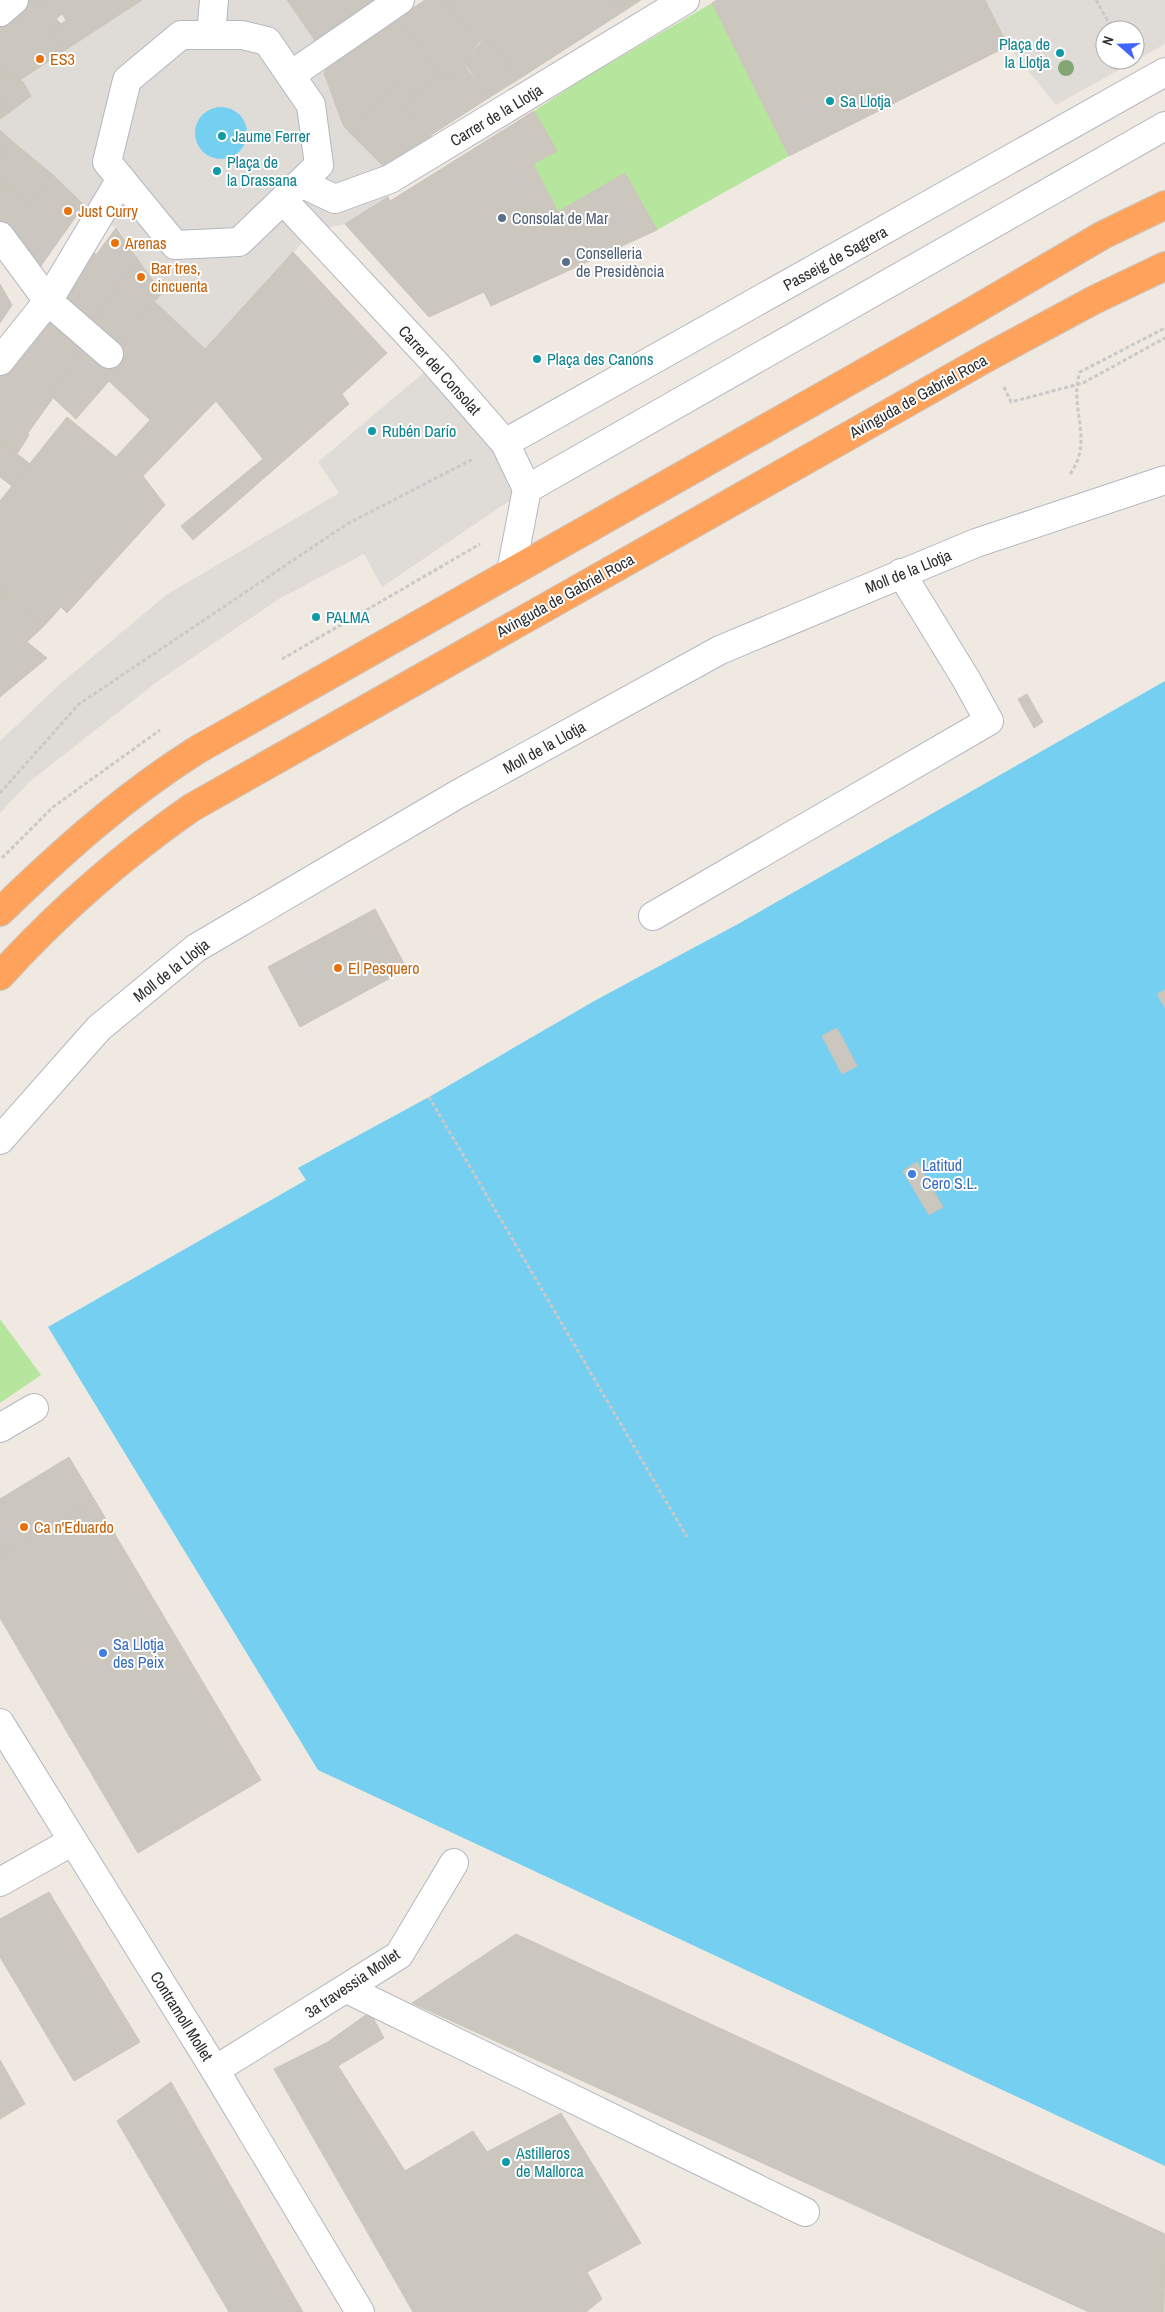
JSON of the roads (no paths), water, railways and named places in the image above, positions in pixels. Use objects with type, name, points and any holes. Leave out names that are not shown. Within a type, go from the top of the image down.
[{"type":"highway","points":[[0,912],[88,829],[159,774],[276,704],[996,298],[1103,235],[1165,205]]},
{"type":"highway","name":"Avinguda de Gabriel Roca","points":[[0,976],[84,891],[153,835],[192,808],[988,357],[1094,300],[1165,266]]},
{"type":"street","points":[[0,12],[14,0]]},
{"type":"street","points":[[211,35],[214,0]]},
{"type":"street","points":[[291,75],[400,0]]},
{"type":"street","name":"Carrer de la Llotja","points":[[292,191],[335,199],[390,179],[685,0]]},
{"type":"street","points":[[181,35],[211,35],[242,35],[267,42],[311,105],[319,166],[239,242],[175,245],[107,162],[127,80],[181,35]]},
{"type":"street","name":"Passeig de Sagrera","points":[[505,443],[1165,72]]},
{"type":"street","points":[[511,572],[527,489],[1165,126]]},
{"type":"street","points":[[0,360],[48,301],[120,179]]},
{"type":"street","name":"Carrer del Consolat","points":[[292,191],[505,443],[527,489]]},
{"type":"street","points":[[0,236],[48,301],[109,354]]},
{"type":"street","name":"Moll de la Llotja","points":[[0,1140],[99,1028],[196,948],[458,794],[720,650],[976,543],[1165,480]]},
{"type":"street","points":[[653,916],[989,721],[966,679],[901,573]]},
{"type":"street","points":[[0,1428],[34,1408]]},
{"type":"street","name":"Contramoll Mollet","points":[[0,1723],[215,2070],[360,2312]]},
{"type":"street","points":[[0,1882],[73,1841]]},
{"type":"street","name":"3a travessia Mollet","points":[[215,2070],[399,1955],[454,1863]]},
{"type":"street","points":[[347,1989],[805,2212]]},
{"type":"water","points":[[221,107],[231,109],[239,115],[245,123],[247,133],[245,143],[239,151],[231,157],[221,159],[211,157],[203,151],[197,143],[195,133],[197,123],[203,115],[211,109]]},
{"type":"water","points":[[1165,681],[1165,2166],[318,1770],[48,1327],[306,1180],[298,1168],[429,1097],[596,1000],[738,924]]},
{"type":"place","name":"Plaça de la Llotja","points":[[1060,53]]},
{"type":"place","name":"ES3","points":[[40,59]]},
{"type":"place","name":"Sa Llotja","points":[[830,101]]},
{"type":"place","name":"Jaume Ferrer","points":[[222,136]]},
{"type":"place","name":"Plaça de la Drassana","points":[[217,171]]},
{"type":"place","name":"Just Curry","points":[[68,211]]},
{"type":"place","name":"Consolat de Mar","points":[[502,218]]},
{"type":"place","name":"Arenas","points":[[115,243]]},
{"type":"place","name":"Conselleria de Presidència","points":[[566,262]]},
{"type":"place","name":"Bar tres, cincuenta","points":[[141,277]]},
{"type":"place","name":"Plaça des Canons","points":[[537,359]]},
{"type":"place","name":"Rubén Darío","points":[[372,431]]},
{"type":"place","name":"PALMA","points":[[316,617]]},
{"type":"place","name":"El Pesquero","points":[[338,968]]},
{"type":"place","name":"Latitud Cero S.L.","points":[[912,1174]]},
{"type":"place","name":"Ca n'Eduardo","points":[[24,1527]]},
{"type":"place","name":"Sa Llotja des Peix","points":[[103,1653]]},
{"type":"place","name":"Astilleros de Mallorca","points":[[506,2162]]}]
